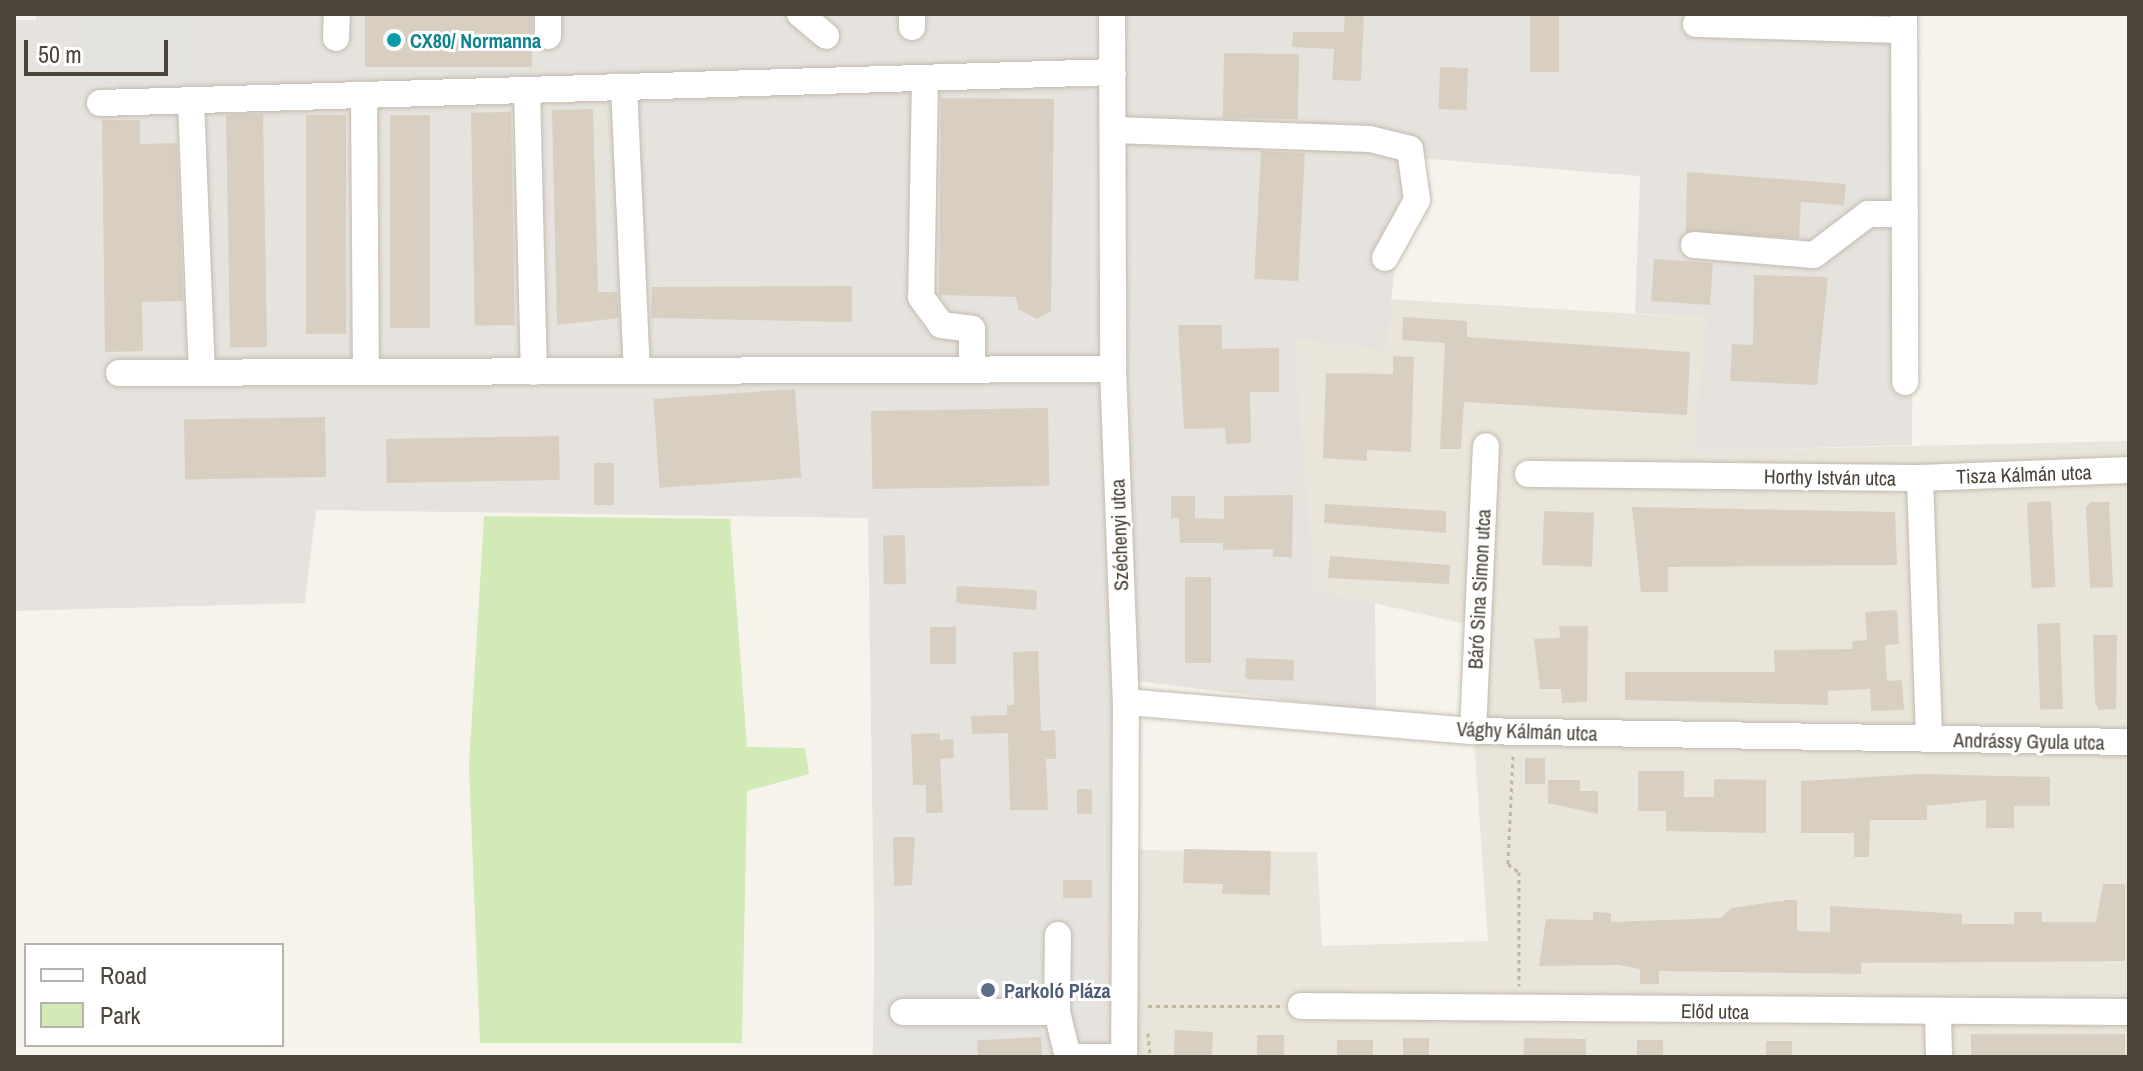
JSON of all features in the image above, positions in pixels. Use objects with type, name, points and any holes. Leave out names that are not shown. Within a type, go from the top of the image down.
[{"type":"street","points":[[800,14],[826,36]]},
{"type":"street","name":"Széchenyi utca","points":[[1112,14],[1113,369],[1126,702],[1124,1057]]},
{"type":"street","points":[[1696,24],[1904,22],[1905,382]]},
{"type":"street","points":[[100,103],[1113,72]]},
{"type":"street","points":[[925,78],[921,297],[941,325],[972,329],[972,370]]},
{"type":"street","points":[[624,87],[637,371]]},
{"type":"street","points":[[527,90],[534,372]]},
{"type":"street","points":[[364,95],[366,372]]},
{"type":"street","points":[[191,101],[202,373]]},
{"type":"street","points":[[1114,130],[1370,139],[1410,149],[1417,200],[1385,258]]},
{"type":"street","points":[[1694,245],[1814,255],[1868,214],[1905,214]]},
{"type":"street","points":[[119,373],[1113,369]]},
{"type":"street","name":"Báró Sina Simon utca","points":[[1473,731],[1486,446]]},
{"type":"street","name":"Tisza Kálmán utca","points":[[1920,478],[2129,470]]},
{"type":"street","name":"Horthy István utca","points":[[1528,474],[1920,478],[1929,739]]},
{"type":"street","name":"Vághy Kálmán utca","points":[[1126,702],[1473,731],[1929,739]]},
{"type":"street","name":"Andrássy Gyula utca","points":[[1929,739],[2129,742]]},
{"type":"street","points":[[1058,935],[1057,1012],[1068,1057],[1124,1057]]},
{"type":"street","name":"Előd utca","points":[[1301,1006],[2129,1012]]},
{"type":"street","points":[[903,1012],[1057,1012]]},
{"type":"street","points":[[1938,1013],[1939,1057]]},
{"type":"path","points":[[1514,732],[1508,864],[1519,872],[1520,1008]]},
{"type":"path","points":[[1165,1006],[1301,1006]]},
{"type":"shaded area","points":[[36,14],[1915,14],[1912,445],[1694,451],[1706,318],[1635,313],[1640,176],[1406,157],[1386,350],[1295,339],[1315,590],[1375,603],[1376,711],[1136,681],[1129,1057],[876,1057],[868,518],[316,510],[305,603],[14,611],[14,20],[36,20]]},
{"type":"shaded area","points":[[81,14],[202,14],[202,94],[81,94]]},
{"type":"shaded area","points":[[1387,299],[1706,318],[1695,451],[2129,441],[2129,1057],[1129,1057],[1138,850],[1317,852],[1322,946],[1488,941],[1466,624],[1315,590],[1295,339],[1386,349]]},
{"type":"shaded area","name":"Parkoló Pláza","points":[[875,921],[1099,925],[1097,1057],[873,1057]]},
{"type":"green space","points":[[484,516],[730,519],[747,747],[805,748],[809,774],[747,791],[742,1043],[480,1043],[469,766]]},
{"type":"building","points":[[365,14],[532,14],[532,67],[365,67]]},
{"type":"building","points":[[1345,14],[1364,14],[1361,81],[1332,80],[1334,49],[1292,47],[1293,32],[1344,32]]},
{"type":"building","points":[[1530,14],[1559,14],[1559,72],[1530,72]]},
{"type":"building","points":[[1224,53],[1299,54],[1298,119],[1223,118]]},
{"type":"building","points":[[1440,67],[1468,68],[1467,110],[1439,109]]},
{"type":"building","points":[[941,98],[1054,99],[1051,311],[1037,319],[1018,309],[1016,297],[939,295]]},
{"type":"building","points":[[593,109],[598,292],[617,292],[619,318],[557,325],[552,110]]},
{"type":"building","points":[[511,112],[515,325],[475,326],[471,113]]},
{"type":"building","points":[[263,114],[267,347],[230,348],[226,115]]},
{"type":"building","points":[[306,115],[346,115],[346,334],[306,334]]},
{"type":"building","points":[[390,115],[430,115],[430,328],[390,328]]},
{"type":"building","points":[[102,120],[140,120],[140,144],[177,143],[183,301],[142,302],[143,351],[105,352]]},
{"type":"building","points":[[1261,151],[1305,153],[1298,281],[1254,279]]},
{"type":"building","points":[[1687,172],[1846,184],[1844,205],[1801,202],[1799,238],[1686,232]]},
{"type":"building","points":[[1654,259],[1713,263],[1710,305],[1651,301]]},
{"type":"building","points":[[1754,275],[1828,277],[1817,385],[1730,381],[1732,344],[1753,345]]},
{"type":"building","points":[[852,286],[852,322],[651,318],[652,287]]},
{"type":"building","points":[[1403,317],[1467,321],[1467,337],[1690,352],[1687,415],[1464,402],[1461,449],[1440,449],[1445,343],[1402,340]]},
{"type":"building","points":[[1178,325],[1222,325],[1222,349],[1279,348],[1279,392],[1250,392],[1251,443],[1226,444],[1225,428],[1184,429]]},
{"type":"building","points":[[1393,356],[1414,357],[1411,452],[1367,450],[1367,461],[1323,458],[1326,373],[1393,374]]},
{"type":"building","points":[[795,389],[801,478],[660,488],[653,399]]},
{"type":"building","points":[[1048,408],[1049,486],[872,489],[871,411]]},
{"type":"building","points":[[325,417],[326,477],[185,479],[184,419]]},
{"type":"building","points":[[559,436],[560,480],[387,483],[386,439]]},
{"type":"building","points":[[594,463],[614,463],[614,505],[594,505]]},
{"type":"building","points":[[1293,495],[1292,557],[1273,557],[1273,549],[1223,550],[1223,543],[1180,543],[1179,518],[1171,518],[1171,496],[1195,496],[1195,518],[1224,519],[1224,496]]},
{"type":"building","points":[[2051,501],[2056,587],[2032,588],[2027,502]]},
{"type":"building","points":[[2091,502],[2109,502],[2113,587],[2090,588],[2086,507]]},
{"type":"building","points":[[1325,504],[1446,511],[1446,533],[1324,523]]},
{"type":"building","points":[[1632,507],[1895,512],[1897,565],[1668,567],[1668,592],[1641,592]]},
{"type":"building","points":[[1544,511],[1594,513],[1592,567],[1542,565]]},
{"type":"building","points":[[883,535],[905,535],[906,584],[884,584]]},
{"type":"building","points":[[1330,556],[1450,565],[1449,584],[1328,578]]},
{"type":"building","points":[[1185,577],[1211,577],[1211,663],[1185,663]]},
{"type":"building","points":[[957,586],[1037,590],[1036,610],[956,603]]},
{"type":"building","points":[[1897,610],[1899,644],[1885,645],[1887,681],[1902,680],[1904,710],[1871,711],[1870,689],[1828,691],[1828,705],[1625,700],[1625,672],[1775,672],[1774,650],[1853,649],[1852,641],[1867,640],[1865,612]]},
{"type":"building","points":[[2060,623],[2063,709],[2040,710],[2037,624]]},
{"type":"building","points":[[1559,626],[1588,626],[1587,702],[1562,703],[1561,689],[1540,689],[1534,639],[1560,638]]},
{"type":"building","points":[[930,627],[956,627],[956,664],[930,664]]},
{"type":"building","points":[[2093,635],[2117,635],[2116,709],[2099,710],[2095,702]]},
{"type":"building","points":[[1038,651],[1041,731],[1055,730],[1056,759],[1046,759],[1048,810],[1010,810],[1008,733],[972,734],[971,716],[1007,715],[1007,705],[1014,705],[1013,652]]},
{"type":"building","points":[[1246,658],[1294,660],[1293,681],[1245,679]]},
{"type":"building","points":[[940,733],[940,740],[953,739],[954,758],[940,759],[943,813],[926,813],[926,785],[913,785],[911,734]]},
{"type":"building","points":[[1525,758],[1545,758],[1545,784],[1525,784]]},
{"type":"building","points":[[1638,771],[1684,771],[1684,797],[1714,797],[1714,779],[1766,780],[1766,833],[1666,831],[1666,811],[1638,811]]},
{"type":"building","points":[[1921,774],[2050,777],[2050,806],[2014,806],[2014,828],[1986,828],[1986,800],[1927,806],[1927,820],[1870,820],[1869,857],[1854,857],[1854,833],[1801,833],[1801,781]]},
{"type":"building","points":[[1548,780],[1580,780],[1580,791],[1598,791],[1598,814],[1548,803]]},
{"type":"building","points":[[1077,789],[1092,789],[1092,814],[1077,814]]},
{"type":"building","points":[[893,837],[915,837],[912,885],[894,886]]},
{"type":"building","points":[[1184,849],[1271,851],[1270,895],[1222,894],[1223,884],[1183,883]]},
{"type":"building","points":[[1063,880],[1092,880],[1092,898],[1063,898]]},
{"type":"building","points":[[2103,884],[2125,884],[2125,961],[1861,963],[1861,974],[1659,971],[1659,984],[1640,984],[1640,969],[1618,965],[1539,966],[1546,919],[1593,920],[1593,912],[1611,913],[1611,922],[1721,918],[1731,908],[1797,900],[1797,931],[1830,932],[1830,906],[1962,914],[1962,924],[2014,924],[2014,912],[2042,912],[2042,922],[2096,922]]},
{"type":"building","points":[[1175,1030],[1213,1032],[1212,1057],[1174,1057]]},
{"type":"building","points":[[1971,1034],[2125,1034],[2125,1057],[1971,1057]]},
{"type":"building","points":[[1257,1035],[1284,1035],[1284,1057],[1257,1057]]},
{"type":"building","points":[[1041,1037],[1042,1057],[978,1057],[977,1040]]},
{"type":"building","points":[[1403,1038],[1429,1038],[1429,1057],[1403,1057]]},
{"type":"building","points":[[1524,1038],[1586,1039],[1586,1057],[1524,1057]]},
{"type":"building","points":[[1337,1040],[1373,1040],[1373,1057],[1337,1057]]},
{"type":"building","points":[[1637,1040],[1663,1040],[1663,1057],[1637,1057]]},
{"type":"building","points":[[1766,1041],[1792,1041],[1792,1057],[1766,1057]]},
{"type":"place","name":"CX80/ Normanna","points":[[394,40]]},
{"type":"place","name":"Parkoló Pláza","points":[[988,990]]}]
